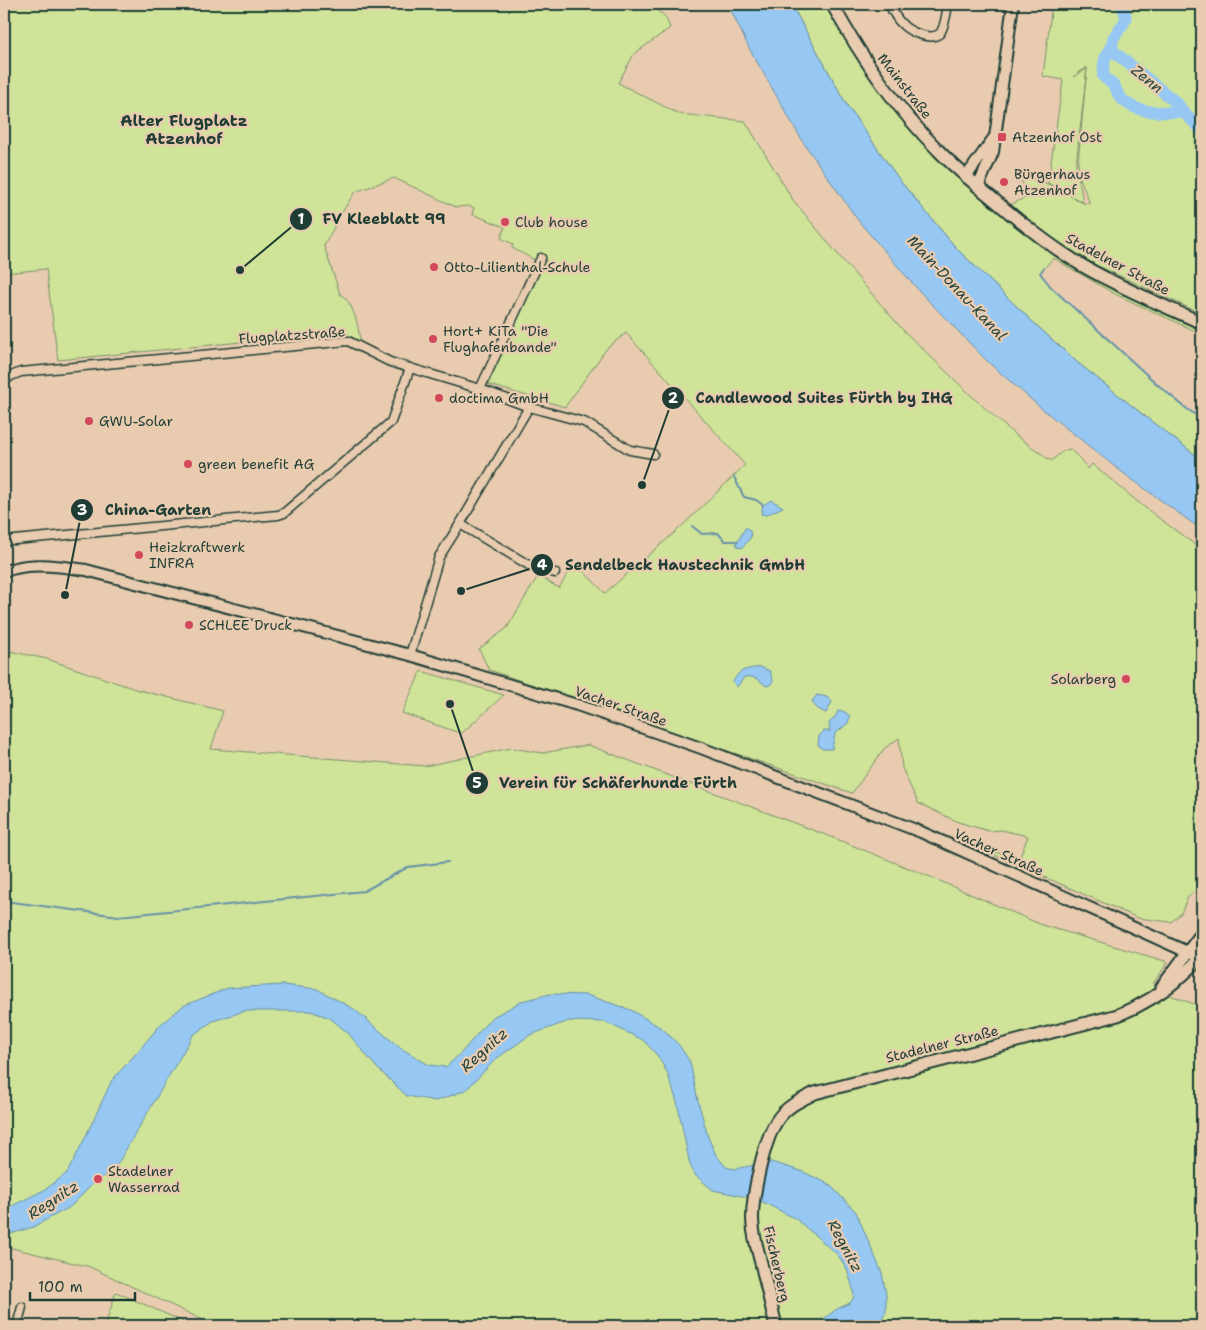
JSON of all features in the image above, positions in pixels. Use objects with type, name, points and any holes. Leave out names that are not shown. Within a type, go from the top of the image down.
[{"type":"main road","name":"Mainstraße","points":[[832,4],[860,52],[902,111],[966,177]]},
{"type":"main road","name":"Stadelner Straße","points":[[966,177],[1050,245],[1085,267],[1125,288],[1202,323]]},
{"type":"main road","name":"Stadelner Straße","points":[[1154,996],[1202,934]]},
{"type":"main road","name":"Stadelner Straße","points":[[752,1208],[764,1154],[771,1133],[778,1119],[792,1104],[815,1093],[1118,1015],[1136,1008],[1170,987],[1201,957]]},
{"type":"main road","name":"Fischerberg","points":[[752,1208],[755,1242],[776,1326]]},
{"type":"street","points":[[889,4],[901,24],[911,31],[933,36],[940,34],[942,30],[948,4]]},
{"type":"street","points":[[978,187],[993,152],[1013,4]]},
{"type":"street","points":[[966,177],[994,138]]},
{"type":"street","points":[[480,389],[541,258]]},
{"type":"street","name":"Flugplatzstraße","points":[[4,381],[21,372],[348,341],[385,360],[480,389],[529,407],[584,422],[630,450],[653,454]]},
{"type":"street","points":[[4,541],[170,526],[284,513],[391,422],[410,368]]},
{"type":"street","points":[[410,655],[439,557],[529,407]]},
{"type":"street","points":[[460,524],[532,567],[555,573]]},
{"type":"street","name":"Vacher Straße","points":[[4,571],[26,566],[58,566],[86,570],[410,655],[577,705],[796,783],[921,832],[1201,957]]},
{"type":"street","points":[[17,1326],[22,1306]]},
{"type":"green space","points":[[4,4],[646,4],[665,16],[670,28],[634,54],[618,83],[679,114],[745,121],[793,200],[845,263],[903,330],[978,402],[1014,434],[1051,461],[1063,451],[1070,449],[1088,469],[1092,464],[1144,507],[1202,550],[1202,890],[1199,888],[1188,897],[1181,913],[1171,922],[1138,918],[983,850],[1020,857],[1028,836],[1001,830],[989,831],[958,822],[918,803],[902,768],[899,738],[884,749],[852,793],[489,670],[479,649],[507,628],[538,576],[559,588],[575,563],[605,593],[681,527],[745,465],[626,333],[607,348],[565,407],[483,383],[539,262],[512,248],[513,244],[501,238],[505,227],[472,214],[474,208],[469,206],[456,207],[394,178],[355,192],[324,246],[340,294],[349,303],[355,316],[360,342],[343,332],[58,360],[46,269],[4,273]]},
{"type":"green space","points":[[791,4],[832,4],[843,24],[937,150],[1050,245],[1202,323],[1202,334],[1115,294],[1053,258],[1040,273],[1051,287],[1158,385],[1202,419],[1202,460],[1078,363],[957,249],[901,182],[848,107]]},
{"type":"green space","points":[[1052,4],[1202,4],[1202,314],[1094,264],[1042,232],[1010,205],[1029,196],[1017,172],[1053,186],[1048,183],[1063,80],[1043,76]],"holes":[[[1086,78],[1078,163],[1080,178],[1090,204],[1083,203],[1070,196],[1083,202],[1076,164]]]},
{"type":"green space","points":[[4,650],[47,659],[135,689],[223,711],[211,749],[425,766],[511,748],[543,753],[588,745],[839,840],[1042,925],[1168,962],[1153,984],[1170,995],[1202,1007],[1202,1326],[216,1326],[90,1267],[4,1246]]},
{"type":"green space","points":[[421,671],[504,695],[462,733],[454,731],[402,713]]},
{"type":"green space","points":[[116,1292],[193,1326],[105,1326]]},
{"type":"water","name":"Main-Donau-Kanal","points":[[728,4],[791,4],[848,107],[901,182],[957,249],[1078,363],[1202,460],[1202,530],[1119,470],[1041,408],[989,363],[921,293],[860,223],[803,142],[749,48]]},
{"type":"water","points":[[771,500],[783,507],[766,515],[761,514],[763,505]]},
{"type":"water","points":[[746,527],[750,531],[751,537],[743,547],[739,548],[736,544]]},
{"type":"water","points":[[760,667],[770,671],[773,681],[770,685],[766,686],[759,680],[751,677],[744,677],[737,687],[733,682],[741,672]]},
{"type":"water","points":[[817,695],[827,697],[832,702],[826,713],[812,701]]},
{"type":"water","points":[[838,711],[845,712],[850,716],[848,723],[835,734],[832,749],[822,749],[818,745],[819,736],[824,731],[830,731],[829,723]]},
{"type":"water","name":"Regnitz","points":[[283,985],[317,989],[354,1009],[399,1047],[429,1065],[446,1067],[462,1052],[491,1018],[522,1001],[550,994],[587,995],[631,1010],[663,1029],[679,1045],[690,1062],[708,1137],[716,1155],[726,1167],[734,1169],[771,1162],[801,1171],[829,1184],[856,1212],[882,1273],[886,1294],[886,1312],[876,1326],[820,1326],[826,1317],[850,1303],[854,1297],[847,1269],[838,1255],[796,1219],[757,1199],[713,1190],[695,1175],[690,1165],[677,1102],[667,1072],[657,1055],[643,1040],[605,1022],[569,1021],[530,1035],[496,1059],[466,1090],[436,1101],[407,1096],[377,1068],[348,1033],[330,1018],[310,1011],[245,1011],[213,1021],[193,1035],[114,1170],[95,1182],[70,1207],[33,1227],[4,1236],[4,1208],[46,1189],[67,1173],[112,1080],[161,1024],[183,1006],[228,988]]},
{"type":"waterway","name":"Zenn","points":[[1121,4],[1126,15],[1124,23],[1113,39],[1113,51],[1178,104],[1183,112],[1202,130]]},
{"type":"waterway","name":"Zenn","points":[[1112,45],[1106,56],[1103,76],[1115,87],[1118,95],[1126,103],[1141,110],[1183,112]]},
{"type":"waterway","points":[[1044,268],[1040,273],[1051,287],[1158,385],[1202,419]]},
{"type":"waterway","points":[[734,477],[744,497],[756,500],[763,505]]},
{"type":"waterway","points":[[692,526],[702,534],[718,533],[725,541],[738,541]]},
{"type":"waterway","points":[[4,901],[119,916],[364,891],[408,867],[448,862]]},
{"type":"place","name":"Atzenhof Ost","points":[[1002,137]]},
{"type":"place","name":"Bürgerhaus Atzenhof","points":[[1004,182]]},
{"type":"place","name":"Club house","points":[[505,222]]},
{"type":"place","name":"Otto-Lilienthal-Schule","points":[[434,267]]},
{"type":"place","name":"FV Kleeblatt 99","points":[[240,270]]},
{"type":"place","name":"Hort+ KiTa \"Die Flughafenbande\"","points":[[433,339]]},
{"type":"place","name":"doctima GmbH","points":[[439,398]]},
{"type":"place","name":"GWU-Solar","points":[[89,421]]},
{"type":"place","name":"green benefit AG","points":[[188,464]]},
{"type":"place","name":"Candlewood Suites Fürth by IHG","points":[[642,485]]},
{"type":"place","name":"Heizkraftwerk INFRA","points":[[139,555]]},
{"type":"place","name":"Sendelbeck Haustechnik GmbH","points":[[461,591]]},
{"type":"place","name":"China-Garten","points":[[65,595]]},
{"type":"place","name":"SCHLEE Druck","points":[[189,625]]},
{"type":"place","name":"Solarberg","points":[[1126,679]]},
{"type":"place","name":"Verein für Schäferhunde Fürth","points":[[450,704]]},
{"type":"place","name":"Stadelner Wasserrad","points":[[98,1179]]},
{"type":"district","name":"Alter Flugplatz Atzenhof","points":[[184,129]]}]
